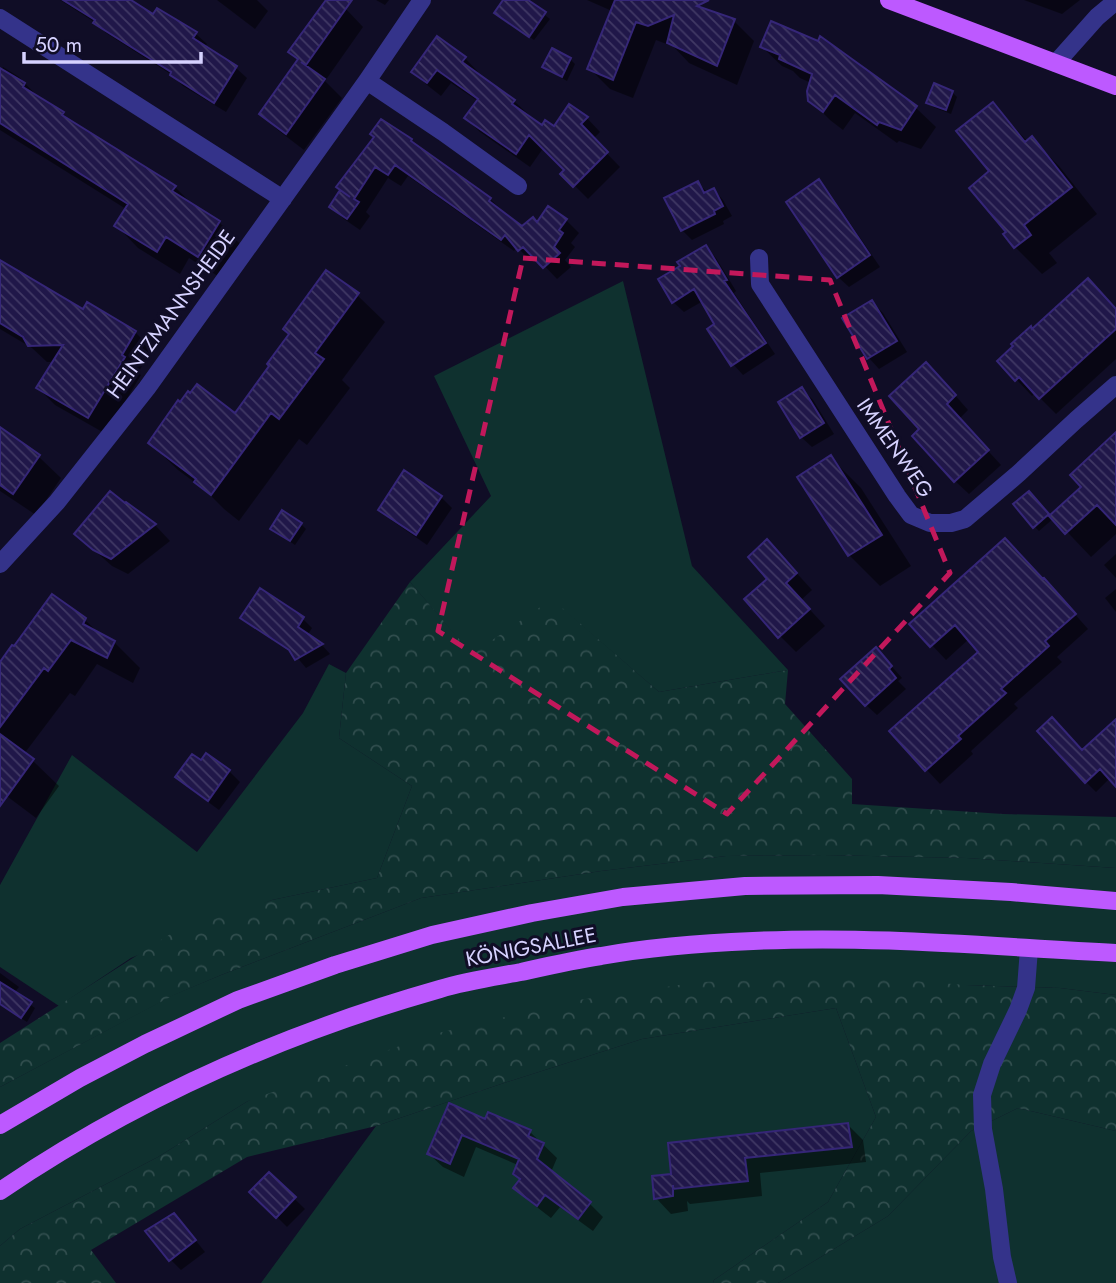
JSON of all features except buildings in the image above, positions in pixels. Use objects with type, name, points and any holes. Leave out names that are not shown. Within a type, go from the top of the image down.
[{"type":"main road","points":[[889,0],[1116,86]]},
{"type":"main road","name":"KÖNIGSALLEE","points":[[0,1125],[90,1072],[239,1000],[335,965],[432,935],[532,913],[623,897],[745,886],[878,886],[1011,892],[1116,901]]},
{"type":"main road","name":"KÖNIGSALLEE","points":[[0,1191],[126,1114],[213,1072],[326,1026],[443,988],[601,956],[690,945],[755,941],[950,943],[1116,953]]},
{"type":"street","name":"HEINTZMANNSHEIDE","points":[[0,564],[57,502],[169,358],[422,0]]},
{"type":"street","points":[[1056,63],[1097,17],[1116,1]]},
{"type":"street","points":[[0,18],[283,199]]},
{"type":"street","points":[[367,81],[518,186]]},
{"type":"street","name":"IMMENWEG","points":[[760,258],[760,284],[897,496],[911,515],[930,523],[951,523],[965,519],[1020,473],[1076,419],[1114,390]]},
{"type":"street","points":[[1008,1283],[984,1129],[982,1095],[992,1064],[1026,988],[1029,948]]},
{"type":"highlighted area","points":[[523,258],[830,280],[950,573],[727,814],[438,631]]},
{"type":"green space","points":[[623,281],[692,566],[788,670],[659,692],[552,600],[472,655],[410,582],[491,496],[434,376]]},
{"type":"green space","points":[[410,582],[472,654],[552,599],[659,692],[788,670],[785,704],[852,779],[852,804],[1003,814],[1116,817],[1116,868],[967,858],[726,856],[601,871],[421,898],[174,995],[0,1087],[0,1043],[172,933],[272,900],[377,878],[412,786],[339,738],[346,673]]},
{"type":"green space","points":[[329,664],[346,673],[339,738],[412,786],[377,878],[272,900],[131,958],[59,1006],[0,967],[0,885],[72,755],[197,852],[303,713]]},
{"type":"green space","points":[[726,856],[967,858],[1116,868],[1116,995],[1060,988],[966,985],[248,1101],[158,1157],[20,1229],[0,1246],[0,1087],[173,995],[421,898],[601,871]]},
{"type":"green space","points":[[860,977],[966,985],[1060,988],[1116,995],[1116,1131],[1018,1108],[971,1131],[888,1216],[778,1283],[713,1283],[828,1202],[876,1117],[836,1008],[642,1039],[376,1126],[247,1157],[91,1250],[116,1283],[0,1283],[0,1246],[20,1229],[158,1157],[248,1101],[430,1035],[572,1001],[699,982]]},
{"type":"green space","points":[[836,1008],[876,1117],[828,1202],[713,1283],[261,1283],[376,1126],[642,1039]]},
{"type":"green space","points":[[1018,1108],[1116,1131],[1116,1283],[778,1283],[888,1216],[971,1131]]}]
